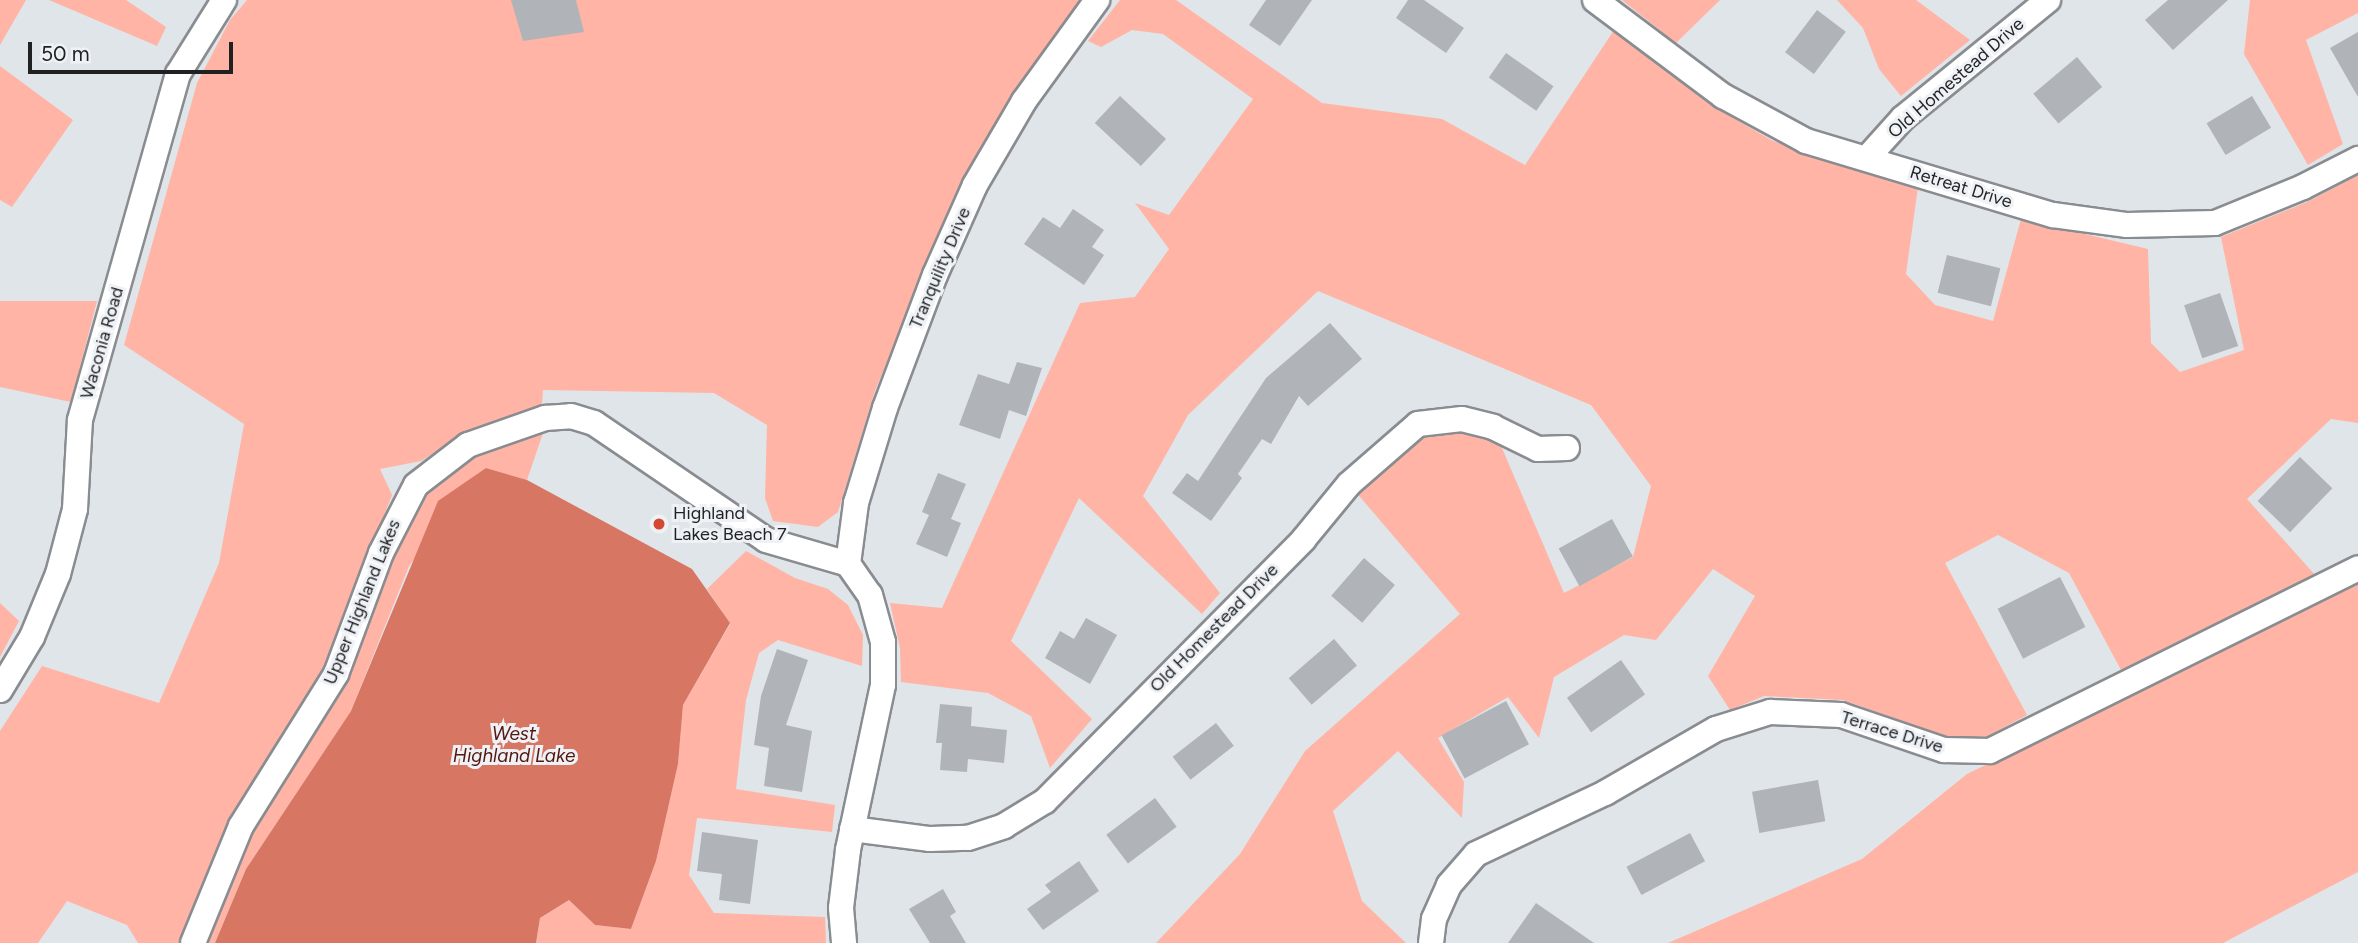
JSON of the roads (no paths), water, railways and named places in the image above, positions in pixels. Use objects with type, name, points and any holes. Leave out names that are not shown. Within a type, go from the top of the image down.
[{"type":"street","name":"Waconia Road","points":[[0,690],[33,637],[58,574],[75,509],[80,420],[178,74],[224,0]]},
{"type":"street","name":"Tranquility Drive","points":[[848,564],[863,479],[941,262],[975,186],[1024,101],[1097,0]]},
{"type":"street","name":"Retreat Drive","points":[[1595,0],[1723,96],[1761,119],[1806,141],[2053,215],[2175,227],[2215,223],[2303,187],[2358,159]]},
{"type":"street","name":"Old Homestead Drive","points":[[1867,158],[1903,118],[2048,0]]},
{"type":"street","name":"Upper Highland Lakes","points":[[193,943],[241,826],[336,674],[399,512],[416,485],[468,446],[545,418],[571,416],[594,423],[766,540],[848,564]]},
{"type":"street","name":"Old Homestead Drive","points":[[852,829],[930,839],[968,838],[1004,826],[1045,801],[1171,668],[1303,540],[1349,484],[1418,424],[1462,419],[1493,427],[1538,449],[1567,447]]},
{"type":"street","points":[[844,943],[841,908],[852,829],[883,685],[883,642],[870,595],[848,564]]},
{"type":"street","name":"Terrace Drive","points":[[1431,943],[1434,919],[1449,885],[1476,854],[1605,793],[1716,729],[1770,712],[1841,715],[1944,750],[1990,751],[2358,568]]},
{"type":"water","name":"West Highland Lake","points":[[486,468],[527,480],[692,569],[730,623],[683,705],[678,764],[656,861],[631,929],[595,925],[569,900],[540,918],[536,943],[215,943],[246,869],[351,711],[438,501]]},
{"type":"place","name":"Highland Lakes Beach 7","points":[[659,524]]}]
